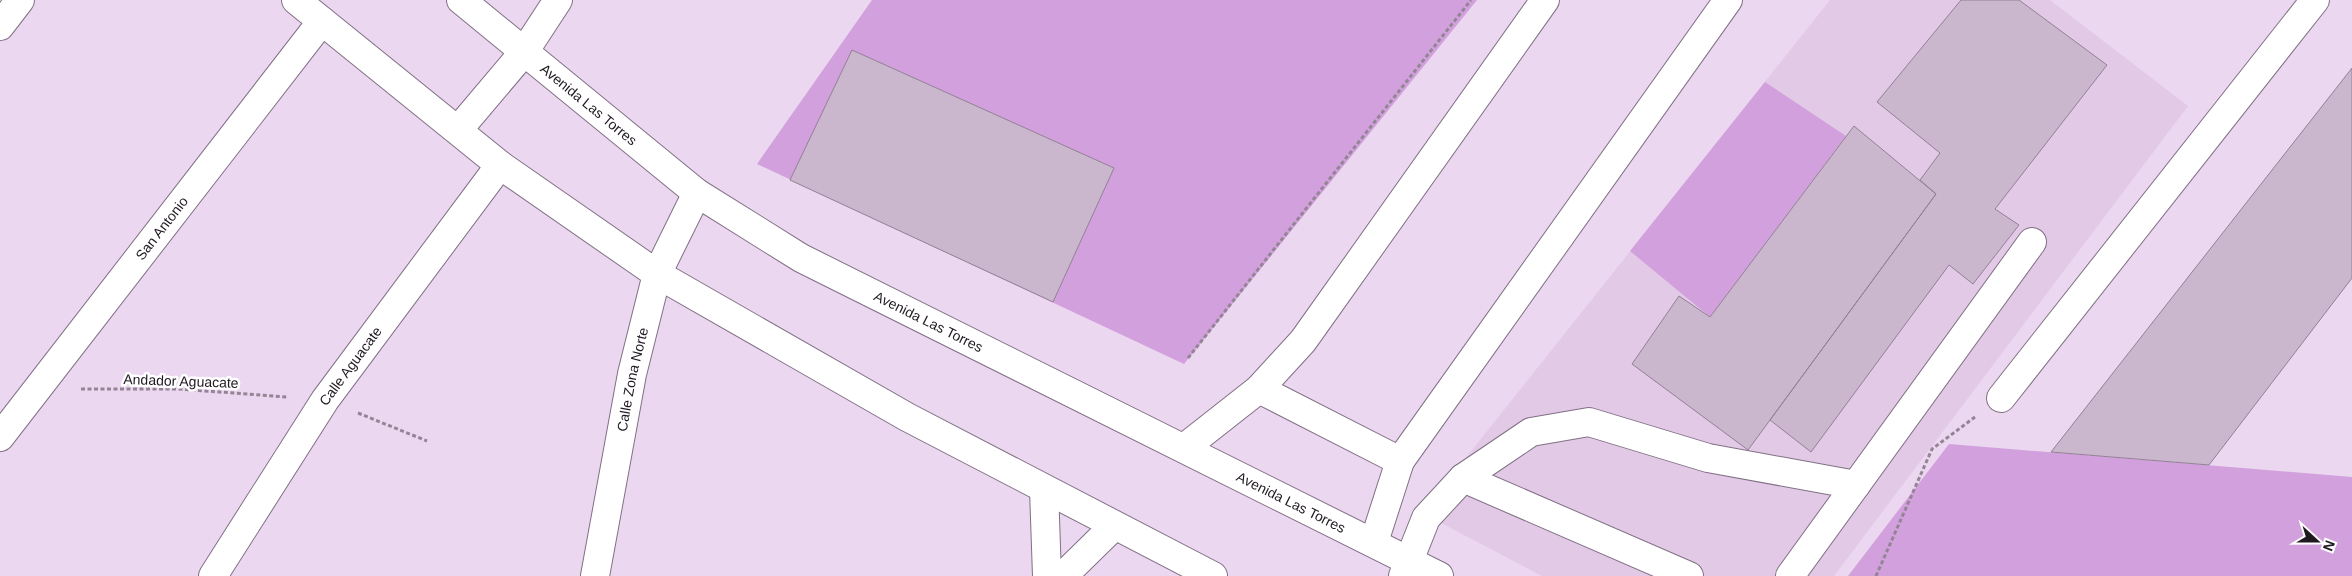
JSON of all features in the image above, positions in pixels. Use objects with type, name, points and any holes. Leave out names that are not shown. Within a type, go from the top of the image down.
[{"type":"street","points":[[0,26],[20,0]]},
{"type":"street","points":[[296,0],[500,165],[657,274],[907,417],[1114,526],[1214,576]]},
{"type":"street","name":"Avenida Las Torres","points":[[461,0],[697,193],[801,258],[1374,542],[1405,568],[1439,576]]},
{"type":"street","points":[[458,130],[524,52],[558,0]]},
{"type":"street","points":[[1184,448],[1259,389],[1303,341],[1545,0]]},
{"type":"street","points":[[1374,542],[1400,461],[1728,0]]},
{"type":"street","points":[[2001,398],[2315,0]]},
{"type":"street","name":"San Antonio","points":[[0,437],[322,21]]},
{"type":"street","name":"Calle Aguacate","points":[[213,576],[325,400],[500,165]]},
{"type":"street","name":"Calle Zona Norte","points":[[595,576],[632,374],[657,274],[697,193]]},
{"type":"street","points":[[1790,576],[2032,242]]},
{"type":"street","points":[[1259,389],[1400,461]]},
{"type":"street","points":[[1405,568],[1426,518],[1463,478],[1531,432],[1589,422],[1708,458],[1856,485]]},
{"type":"street","points":[[1463,478],[1689,576]]},
{"type":"street","points":[[1044,489],[1047,576]]},
{"type":"street","points":[[1063,576],[1114,526]]},
{"type":"path","points":[[1188,358],[1471,0]]},
{"type":"path","name":"Andador Aguacate","points":[[36,389],[179,389],[325,400],[427,441]]},
{"type":"path","points":[[1876,576],[1932,449],[2001,398]]},
{"type":"shaded area","points":[[872,0],[1477,0],[1184,364],[757,164]]},
{"type":"shaded area","points":[[1830,0],[2050,0],[2188,106],[1834,576],[1542,576],[1422,513]]},
{"type":"shaded area","points":[[1765,82],[1846,136],[1710,317],[1630,251]]},
{"type":"shaded area","points":[[1949,444],[2352,477],[2352,576],[1848,576]]},
{"type":"building","points":[[1961,0],[2019,0],[2107,65],[1995,209],[2019,225],[1973,284],[1949,265],[1811,452],[1770,420],[1936,194],[1920,180],[1940,153],[1877,102]]},
{"type":"building","points":[[852,50],[1114,168],[1053,302],[790,180]]},
{"type":"building","points":[[2352,68],[2352,278],[2209,465],[2051,452]]},
{"type":"building","points":[[1854,126],[1936,194],[1748,450],[1632,364],[1679,296],[1710,317]]}]
